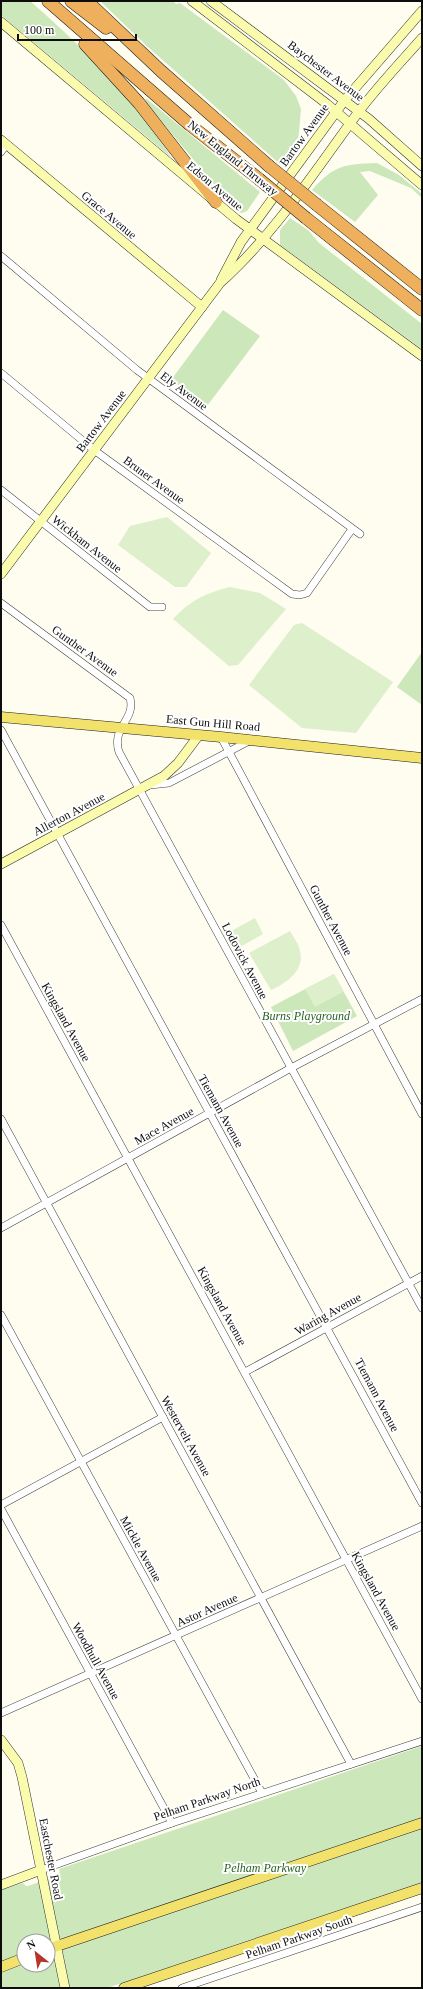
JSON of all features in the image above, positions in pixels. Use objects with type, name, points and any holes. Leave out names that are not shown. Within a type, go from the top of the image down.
[{"type":"highway","name":"New England Thruway","points":[[46,1],[190,125],[422,310]]},
{"type":"highway","points":[[46,1],[140,103],[216,202]]},
{"type":"highway","points":[[71,1],[161,71]]},
{"type":"highway","name":"New England Thruway","points":[[87,1],[161,71],[269,166],[422,289]]},
{"type":"main road","name":"Baychester Avenue","points":[[192,1],[350,123],[422,185]]},
{"type":"main road","name":"Baychester Avenue","points":[[212,1],[359,112],[422,166]]},
{"type":"main road","name":"Bartow Avenue","points":[[220,283],[229,263],[250,229],[344,101],[422,11]]},
{"type":"main road","name":"Edson Avenue","points":[[1,22],[250,229],[422,356]]},
{"type":"main road","name":"Bartow Avenue","points":[[1,574],[220,283],[263,239],[350,123],[422,38]]},
{"type":"main road","name":"Grace Avenue","points":[[3,146],[202,307]]},
{"type":"main road","name":"East Gun Hill Road","points":[[1,717],[221,737],[422,758]]},
{"type":"main road","name":"Allerton Avenue","points":[[1,864],[56,833],[144,788],[175,767],[199,735]]},
{"type":"main road","name":"Eastchester Road","points":[[1,1740],[18,1763],[41,1870],[50,1933]]},
{"type":"main road","points":[[56,1947],[422,1823]]},
{"type":"main road","name":"Pelham Parkway North","points":[[1,1886],[41,1870]]},
{"type":"main road","points":[[124,1988],[422,1888]]},
{"type":"main road","name":"Eastchester Road","points":[[56,1960],[65,1988]]},
{"type":"main road","points":[[1,1967],[16,1961]]},
{"type":"street","name":"Ely Avenue","points":[[1,256],[148,378],[360,534]]},
{"type":"street","name":"Bruner Avenue","points":[[1,373],[94,450],[292,594],[300,595],[307,593],[352,529]]},
{"type":"street","name":"Wickham Avenue","points":[[1,490],[150,607],[162,607]]},
{"type":"street","name":"Gunther Avenue","points":[[1,603],[130,698],[132,707],[122,728]]},
{"type":"street","name":"Lodovick Avenue","points":[[122,728],[116,740],[117,746],[144,788],[291,1068],[422,1308]]},
{"type":"street","name":"Tiemann Avenue","points":[[1,730],[422,1502]]},
{"type":"street","name":"Gunther Avenue","points":[[221,737],[422,1114]]},
{"type":"street","name":"Allerton Avenue","points":[[144,788],[170,783],[251,740]]},
{"type":"street","name":"Kingsland Avenue","points":[[1,925],[422,1699]]},
{"type":"street","name":"Mace Avenue","points":[[1,1228],[291,1068],[422,999]]},
{"type":"street","name":"Westervelt Avenue","points":[[1,1119],[351,1764]]},
{"type":"street","name":"Waring Avenue","points":[[245,1372],[422,1276]]},
{"type":"street","name":"Mickle Avenue","points":[[1,1315],[262,1793]]},
{"type":"street","points":[[1,1505],[163,1417]]},
{"type":"street","name":"Woodhull Avenue","points":[[1,1509],[172,1823]]},
{"type":"street","name":"Astor Avenue","points":[[1,1714],[422,1526]]},
{"type":"street","name":"Pelham Parkway North","points":[[41,1870],[172,1823],[422,1741]]},
{"type":"street","name":"Pelham Parkway South","points":[[182,1988],[422,1907]]},
{"type":"green space","points":[[1,1],[30,1],[50,18],[88,55],[124,94],[171,157],[1,15]]},
{"type":"green space","points":[[100,1],[173,1],[176,4],[180,3],[284,80],[296,96],[301,109],[298,143],[281,165],[148,47]]},
{"type":"green space","points":[[147,99],[260,192],[247,211],[242,213],[237,212],[144,100]]},
{"type":"green space","points":[[377,163],[399,175],[422,194],[422,198],[411,188],[370,171],[360,172],[378,195],[355,222],[312,190],[327,175],[348,165]]},
{"type":"green space","points":[[290,218],[308,230],[319,243],[422,324],[422,349],[280,245],[280,230]]},
{"type":"green space","points":[[223,310],[260,336],[207,406],[171,380]]},
{"type":"green space","points":[[167,517],[211,553],[186,587],[175,587],[118,545],[130,526]]},
{"type":"green space","points":[[230,587],[260,593],[286,609],[238,665],[229,666],[173,619],[199,598]]},
{"type":"green space","points":[[302,623],[393,682],[356,733],[302,728],[249,685],[294,625]]},
{"type":"green space","points":[[422,652],[422,705],[397,687]]},
{"type":"green space","points":[[255,918],[263,934],[240,947],[231,931]]},
{"type":"green space","points":[[290,931],[299,948],[301,958],[300,965],[288,980],[271,990],[249,953]]},
{"type":"green space","name":"Burns Playground","points":[[334,974],[357,1016],[293,1051],[271,1007]]},
{"type":"green space","points":[[334,974],[343,992],[315,1007],[305,989]]},
{"type":"green space","name":"Pelham Parkway","points":[[422,1746],[422,1882],[107,1988],[1,1988],[1,1890],[23,1883],[28,1886],[57,1876],[57,1873],[60,1872],[59,1869]]}]
